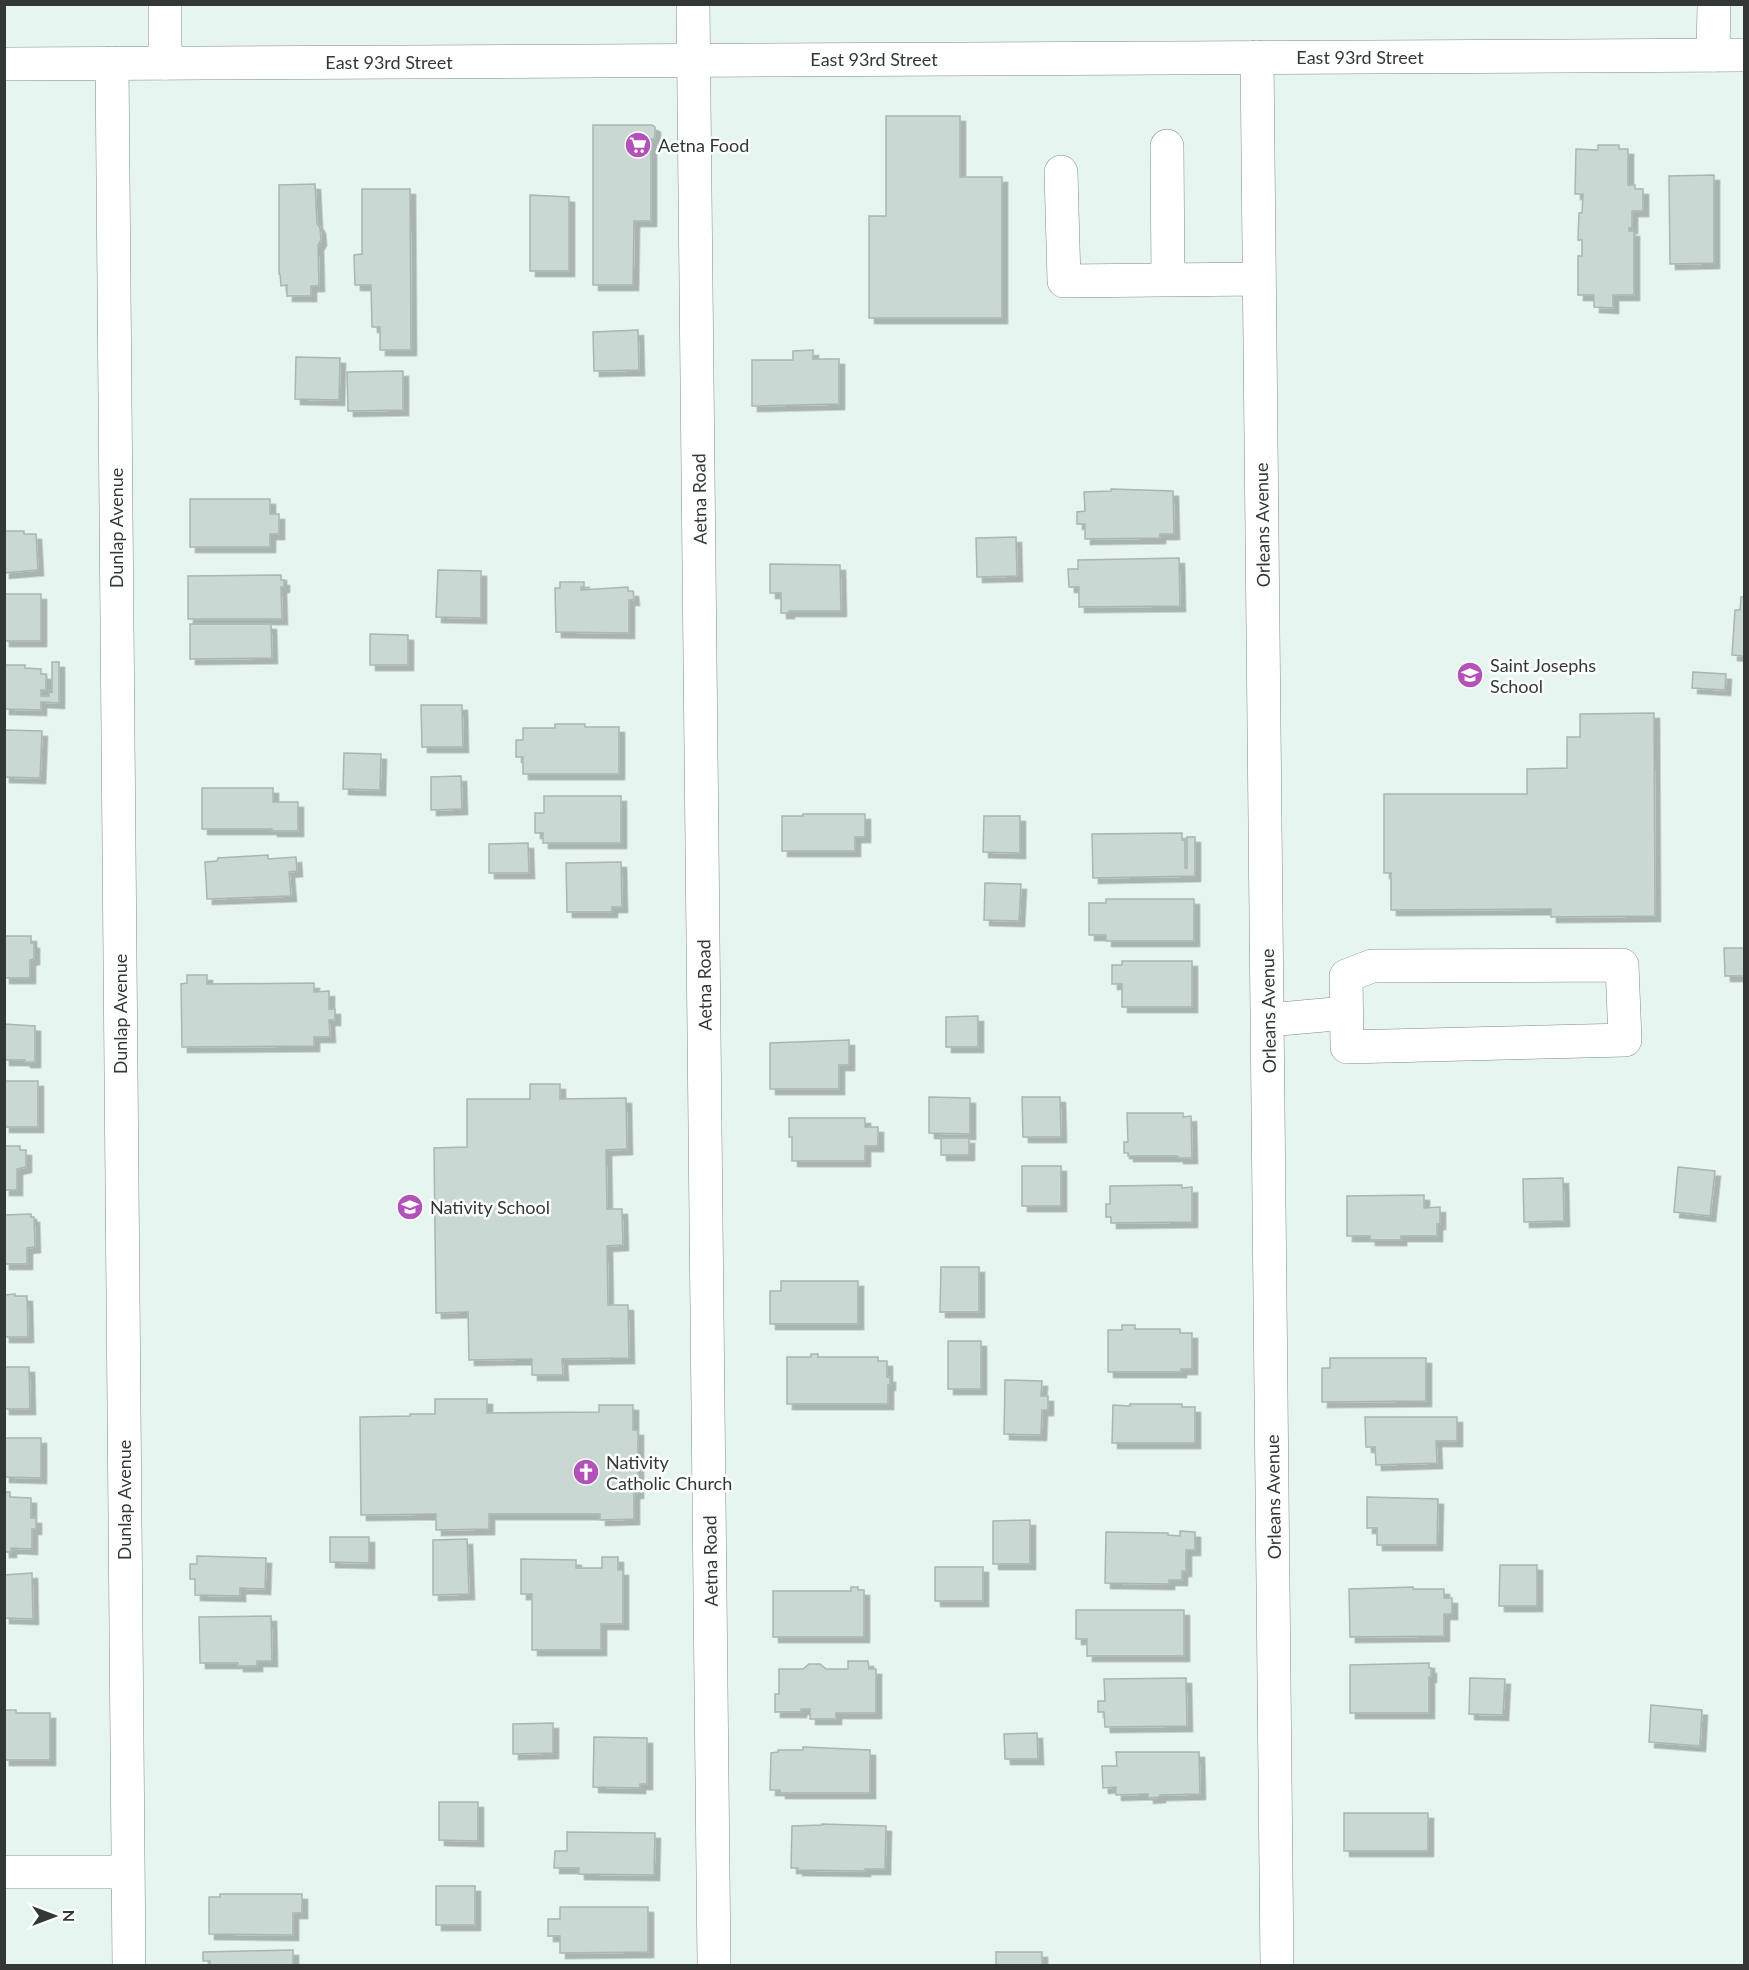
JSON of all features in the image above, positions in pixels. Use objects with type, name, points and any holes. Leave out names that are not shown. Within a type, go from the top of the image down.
[{"type":"street","points":[[165,4],[165,63]]},
{"type":"street","name":"Aetna Road","points":[[693,4],[714,1965]]},
{"type":"street","points":[[1714,4],[1729,55]]},
{"type":"street","name":"East 93rd Street","points":[[4,64],[1729,55]]},
{"type":"street","name":"Orleans Avenue","points":[[1257,57],[1277,1965]]},
{"type":"street","name":"Dunlap Avenue","points":[[112,63],[129,1965]]},
{"type":"street","points":[[1167,146],[1168,280]]},
{"type":"street","points":[[1061,172],[1064,281],[1259,279]]},
{"type":"street","points":[[1622,965],[1625,1040],[1347,1047],[1346,1013],[1346,976],[1372,966],[1622,965]]},
{"type":"street","points":[[1268,1020],[1346,1013]]},
{"type":"street","points":[[4,1872],[128,1872]]},
{"type":"building","points":[[886,116],[960,116],[960,177],[1002,177],[1002,318],[869,318],[869,216],[886,216]]},
{"type":"building","points":[[593,125],[652,125],[655,127],[655,139],[651,139],[651,221],[634,221],[633,285],[593,285]]},
{"type":"building","points":[[1598,145],[1619,145],[1619,149],[1628,149],[1628,185],[1635,185],[1635,189],[1643,189],[1643,211],[1632,211],[1632,228],[1629,228],[1629,231],[1634,231],[1634,295],[1613,295],[1613,308],[1594,307],[1594,295],[1578,295],[1578,256],[1582,256],[1582,240],[1578,240],[1579,213],[1582,213],[1583,194],[1575,194],[1576,149],[1598,150]]},
{"type":"building","points":[[1714,175],[1714,263],[1670,264],[1669,176]]},
{"type":"building","points":[[315,184],[317,223],[321,240],[318,245],[319,286],[311,286],[311,296],[287,296],[287,285],[281,286],[279,274],[279,185]]},
{"type":"building","points":[[362,189],[410,189],[411,350],[380,350],[380,327],[372,327],[371,285],[355,285],[354,255],[362,254]]},
{"type":"building","points":[[530,195],[569,197],[569,271],[530,271]]},
{"type":"building","points":[[638,330],[639,370],[594,371],[593,332]]},
{"type":"building","points":[[813,350],[813,359],[839,359],[839,404],[752,406],[752,360],[793,360],[793,351]]},
{"type":"building","points":[[296,357],[340,358],[339,400],[295,399]]},
{"type":"building","points":[[403,371],[403,410],[348,411],[347,372]]},
{"type":"building","points":[[1111,489],[1173,491],[1174,534],[1160,534],[1160,538],[1085,539],[1085,524],[1077,524],[1077,512],[1085,511],[1084,492],[1111,491]]},
{"type":"building","points":[[190,499],[270,499],[270,514],[279,514],[279,534],[270,534],[270,547],[190,547]]},
{"type":"building","points":[[4,531],[24,531],[24,534],[36,534],[38,570],[4,573]]},
{"type":"building","points":[[1016,537],[1017,576],[977,577],[976,538]]},
{"type":"building","points":[[1179,558],[1180,606],[1079,607],[1079,587],[1069,587],[1068,569],[1078,569],[1078,560]]},
{"type":"building","points":[[770,564],[840,565],[841,611],[781,613],[781,593],[770,593]]},
{"type":"building","points":[[438,570],[481,571],[481,618],[436,617]]},
{"type":"building","points":[[281,575],[281,580],[284,580],[284,587],[281,587],[282,619],[188,619],[188,576]]},
{"type":"building","points":[[560,582],[584,582],[581,590],[628,587],[628,591],[633,591],[634,600],[629,600],[629,633],[556,632],[555,588],[560,588]]},
{"type":"building","points":[[4,594],[41,594],[41,641],[4,641]]},
{"type":"building","points":[[1741,597],[1744,597],[1744,656],[1732,655],[1735,610],[1740,610]]},
{"type":"building","points":[[190,624],[271,624],[272,658],[190,659]]},
{"type":"building","points":[[370,634],[408,635],[408,665],[370,665]]},
{"type":"building","points":[[52,662],[59,662],[59,703],[41,702],[41,710],[4,709],[4,665],[25,665],[25,668],[41,669],[41,674],[46,674],[46,690],[41,690],[41,696],[49,696],[49,691],[52,692]]},
{"type":"building","points":[[1693,672],[1726,674],[1725,690],[1692,688]]},
{"type":"building","points":[[421,705],[462,705],[463,747],[422,747]]},
{"type":"building","points":[[1654,713],[1655,916],[1551,917],[1551,909],[1391,910],[1391,873],[1384,873],[1384,794],[1527,794],[1527,769],[1567,768],[1567,737],[1580,737],[1580,714]]},
{"type":"building","points":[[555,724],[619,727],[619,774],[523,774],[523,757],[516,757],[516,740],[523,740],[523,728],[555,728]]},
{"type":"building","points":[[4,730],[42,731],[40,778],[4,777]]},
{"type":"building","points":[[344,753],[381,754],[380,790],[343,789]]},
{"type":"building","points":[[461,776],[462,809],[431,810],[431,777]]},
{"type":"building","points":[[202,788],[273,788],[273,802],[298,802],[298,831],[202,829]]},
{"type":"building","points":[[544,796],[621,796],[621,843],[543,843],[543,833],[535,833],[535,813],[544,813]]},
{"type":"building","points":[[803,814],[865,814],[865,837],[855,837],[855,851],[782,851],[782,816],[803,816]]},
{"type":"building","points":[[984,816],[1020,816],[1020,853],[983,852]]},
{"type":"building","points":[[1182,833],[1182,840],[1185,840],[1185,868],[1187,868],[1187,837],[1195,837],[1195,876],[1093,878],[1092,834]]},
{"type":"building","points":[[528,843],[529,873],[489,873],[489,844]]},
{"type":"building","points":[[268,855],[268,859],[296,857],[297,871],[289,872],[291,896],[207,899],[205,862],[217,861],[218,858]]},
{"type":"building","points":[[621,862],[622,907],[612,907],[612,912],[567,912],[566,863]]},
{"type":"building","points":[[985,883],[1021,884],[1019,921],[984,920]]},
{"type":"building","points":[[1106,899],[1194,899],[1194,941],[1106,941],[1106,935],[1089,935],[1089,903],[1106,903]]},
{"type":"building","points":[[4,936],[31,936],[31,943],[34,943],[34,959],[30,960],[30,978],[4,978]]},
{"type":"building","points":[[1724,948],[1744,948],[1744,976],[1725,976]]},
{"type":"building","points":[[1122,961],[1192,961],[1192,1007],[1122,1007],[1122,984],[1112,984],[1112,965],[1122,965]]},
{"type":"building","points":[[187,975],[207,975],[207,984],[314,983],[314,992],[329,991],[329,1009],[335,1009],[335,1020],[329,1020],[330,1037],[314,1037],[314,1046],[182,1047],[181,984],[187,983]]},
{"type":"building","points":[[978,1016],[978,1047],[946,1047],[946,1017]]},
{"type":"building","points":[[4,1024],[35,1026],[35,1062],[4,1060]]},
{"type":"building","points":[[849,1040],[849,1065],[839,1065],[839,1089],[770,1089],[770,1043]]},
{"type":"building","points":[[4,1081],[38,1081],[38,1127],[4,1127]]},
{"type":"building","points":[[530,1084],[560,1084],[560,1099],[626,1098],[627,1149],[606,1150],[607,1209],[622,1209],[623,1245],[607,1246],[608,1305],[628,1305],[629,1358],[562,1359],[563,1375],[532,1375],[532,1359],[469,1360],[468,1312],[436,1313],[434,1148],[467,1147],[467,1099],[530,1099]]},
{"type":"building","points":[[929,1097],[970,1098],[970,1134],[929,1133]]},
{"type":"building","points":[[1022,1097],[1060,1097],[1061,1137],[1023,1137]]},
{"type":"building","points":[[1127,1113],[1183,1113],[1183,1117],[1191,1116],[1192,1158],[1128,1156],[1128,1153],[1124,1153],[1124,1142],[1128,1142]]},
{"type":"building","points":[[789,1118],[865,1118],[865,1127],[878,1127],[878,1146],[865,1146],[865,1161],[792,1161]]},
{"type":"building","points":[[941,1138],[969,1138],[969,1155],[941,1155]]},
{"type":"building","points":[[4,1146],[20,1146],[20,1150],[26,1150],[26,1167],[17,1169],[17,1190],[4,1190]]},
{"type":"building","points":[[1022,1166],[1061,1166],[1061,1206],[1022,1206]]},
{"type":"building","points":[[1678,1167],[1715,1171],[1710,1216],[1674,1212]]},
{"type":"building","points":[[1563,1178],[1564,1221],[1524,1222],[1523,1179]]},
{"type":"building","points":[[1182,1185],[1182,1188],[1192,1187],[1192,1222],[1111,1223],[1111,1217],[1106,1217],[1106,1204],[1110,1204],[1110,1186]]},
{"type":"building","points":[[1424,1195],[1424,1208],[1440,1207],[1437,1236],[1401,1236],[1401,1240],[1370,1240],[1370,1236],[1347,1236],[1347,1196]]},
{"type":"building","points":[[31,1214],[31,1217],[34,1217],[35,1247],[27,1248],[27,1264],[4,1264],[4,1215]]},
{"type":"building","points":[[941,1267],[979,1267],[979,1312],[940,1312]]},
{"type":"building","points":[[781,1281],[858,1281],[858,1324],[770,1324],[770,1291],[781,1291]]},
{"type":"building","points":[[15,1294],[15,1296],[27,1296],[28,1337],[4,1337],[4,1295]]},
{"type":"building","points":[[1122,1325],[1135,1325],[1135,1329],[1180,1329],[1180,1333],[1192,1333],[1192,1369],[1181,1369],[1181,1372],[1108,1372],[1108,1330],[1122,1330]]},
{"type":"building","points":[[948,1341],[981,1341],[981,1389],[948,1389]]},
{"type":"building","points":[[811,1354],[818,1354],[818,1357],[878,1357],[878,1361],[887,1361],[887,1377],[890,1377],[888,1404],[787,1404],[787,1357],[811,1357]]},
{"type":"building","points":[[1330,1358],[1426,1358],[1426,1401],[1322,1402],[1322,1368],[1330,1368]]},
{"type":"building","points":[[4,1367],[29,1367],[30,1409],[4,1409]]},
{"type":"building","points":[[1005,1380],[1042,1381],[1041,1396],[1048,1396],[1048,1410],[1042,1410],[1041,1435],[1004,1434]]},
{"type":"building","points":[[435,1399],[487,1399],[487,1413],[599,1412],[599,1405],[633,1405],[633,1430],[638,1430],[638,1493],[634,1493],[634,1519],[600,1520],[600,1514],[489,1514],[489,1529],[436,1530],[436,1514],[361,1515],[360,1417],[435,1414]]},
{"type":"building","points":[[1130,1404],[1182,1404],[1182,1407],[1195,1407],[1195,1443],[1112,1443],[1113,1405],[1130,1406]]},
{"type":"building","points":[[1365,1417],[1457,1417],[1457,1441],[1436,1441],[1437,1463],[1376,1465],[1375,1447],[1366,1447]]},
{"type":"building","points":[[4,1438],[41,1438],[41,1478],[4,1477]]},
{"type":"building","points":[[4,1492],[10,1492],[10,1497],[31,1498],[31,1518],[36,1518],[36,1529],[32,1529],[32,1549],[11,1548],[11,1552],[4,1552]]},
{"type":"building","points":[[1367,1497],[1438,1499],[1437,1545],[1377,1545],[1377,1528],[1367,1528]]},
{"type":"building","points":[[1030,1520],[1030,1564],[993,1564],[993,1521]]},
{"type":"building","points":[[1180,1531],[1195,1532],[1195,1550],[1186,1550],[1186,1571],[1182,1571],[1182,1580],[1169,1580],[1169,1584],[1105,1583],[1106,1532],[1168,1533],[1168,1535],[1180,1536]]},
{"type":"building","points":[[330,1537],[369,1537],[369,1563],[330,1562]]},
{"type":"building","points":[[467,1539],[469,1594],[433,1595],[433,1540]]},
{"type":"building","points":[[197,1556],[266,1558],[265,1589],[240,1588],[240,1596],[195,1595],[195,1579],[190,1579],[190,1564],[197,1564]]},
{"type":"building","points":[[602,1557],[618,1557],[618,1570],[623,1570],[623,1624],[601,1624],[601,1650],[532,1650],[532,1594],[521,1594],[521,1559],[576,1560],[576,1568],[602,1568]]},
{"type":"building","points":[[1500,1565],[1537,1565],[1537,1606],[1499,1606]]},
{"type":"building","points":[[935,1567],[983,1567],[983,1601],[935,1601]]},
{"type":"building","points":[[32,1573],[33,1619],[4,1618],[4,1575]]},
{"type":"building","points":[[851,1587],[864,1590],[864,1637],[773,1637],[773,1591],[851,1591]]},
{"type":"building","points":[[1413,1587],[1413,1589],[1444,1589],[1444,1598],[1452,1598],[1452,1614],[1444,1614],[1444,1636],[1350,1637],[1349,1589]]},
{"type":"building","points":[[1076,1610],[1184,1610],[1184,1656],[1087,1656],[1087,1639],[1076,1639]]},
{"type":"building","points":[[271,1616],[272,1661],[257,1661],[257,1666],[238,1666],[238,1663],[200,1663],[199,1617]]},
{"type":"building","points":[[848,1661],[868,1661],[869,1669],[876,1669],[876,1713],[836,1713],[836,1719],[810,1719],[810,1709],[801,1709],[801,1712],[775,1712],[775,1694],[779,1694],[779,1669],[803,1669],[809,1664],[820,1664],[826,1669],[848,1669]]},
{"type":"building","points":[[1429,1663],[1431,1677],[1429,1677],[1429,1713],[1350,1713],[1350,1665]]},
{"type":"building","points":[[1186,1678],[1187,1726],[1105,1727],[1104,1712],[1098,1712],[1098,1701],[1105,1701],[1104,1679]]},
{"type":"building","points":[[1470,1678],[1505,1679],[1503,1715],[1469,1714]]},
{"type":"building","points":[[1651,1705],[1702,1710],[1700,1746],[1649,1742]]},
{"type":"building","points":[[4,1710],[16,1710],[16,1713],[50,1713],[50,1760],[4,1760]]},
{"type":"building","points":[[553,1723],[553,1753],[513,1754],[513,1724]]},
{"type":"building","points":[[1037,1733],[1038,1759],[1005,1759],[1004,1734]]},
{"type":"building","points":[[594,1737],[647,1738],[647,1784],[640,1784],[640,1788],[593,1787]]},
{"type":"building","points":[[803,1747],[870,1750],[870,1793],[780,1793],[780,1790],[770,1790],[771,1753],[778,1752],[778,1750],[803,1750]]},
{"type":"building","points":[[1116,1752],[1199,1752],[1200,1794],[1160,1795],[1160,1797],[1148,1798],[1148,1794],[1116,1795],[1116,1787],[1103,1788],[1102,1766],[1117,1766]]},
{"type":"building","points":[[439,1802],[478,1802],[478,1841],[439,1840]]},
{"type":"building","points":[[1344,1813],[1428,1813],[1428,1851],[1344,1851]]},
{"type":"building","points":[[822,1824],[886,1826],[885,1869],[865,1869],[865,1871],[791,1868],[792,1826]]},
{"type":"building","points":[[567,1832],[655,1833],[654,1875],[579,1874],[579,1868],[554,1868],[555,1851],[567,1851]]},
{"type":"building","points":[[436,1886],[475,1886],[475,1925],[436,1925]]},
{"type":"building","points":[[220,1894],[302,1894],[302,1913],[293,1913],[293,1935],[209,1934],[209,1897],[220,1897]]},
{"type":"building","points":[[560,1907],[648,1907],[648,1952],[560,1953],[560,1936],[548,1936],[548,1919],[560,1919]]},
{"type":"building","points":[[293,1950],[293,1966],[210,1966],[210,1961],[203,1961],[203,1952]]},
{"type":"building","points":[[996,1952],[1042,1952],[1042,1966],[996,1966]]},
{"type":"place","name":"Aetna Food","points":[[638,145]]},
{"type":"place","name":"Saint Josephs School","points":[[1470,675]]},
{"type":"place","name":"Nativity School","points":[[410,1207]]},
{"type":"place","name":"Nativity Catholic Church","points":[[586,1472]]}]
